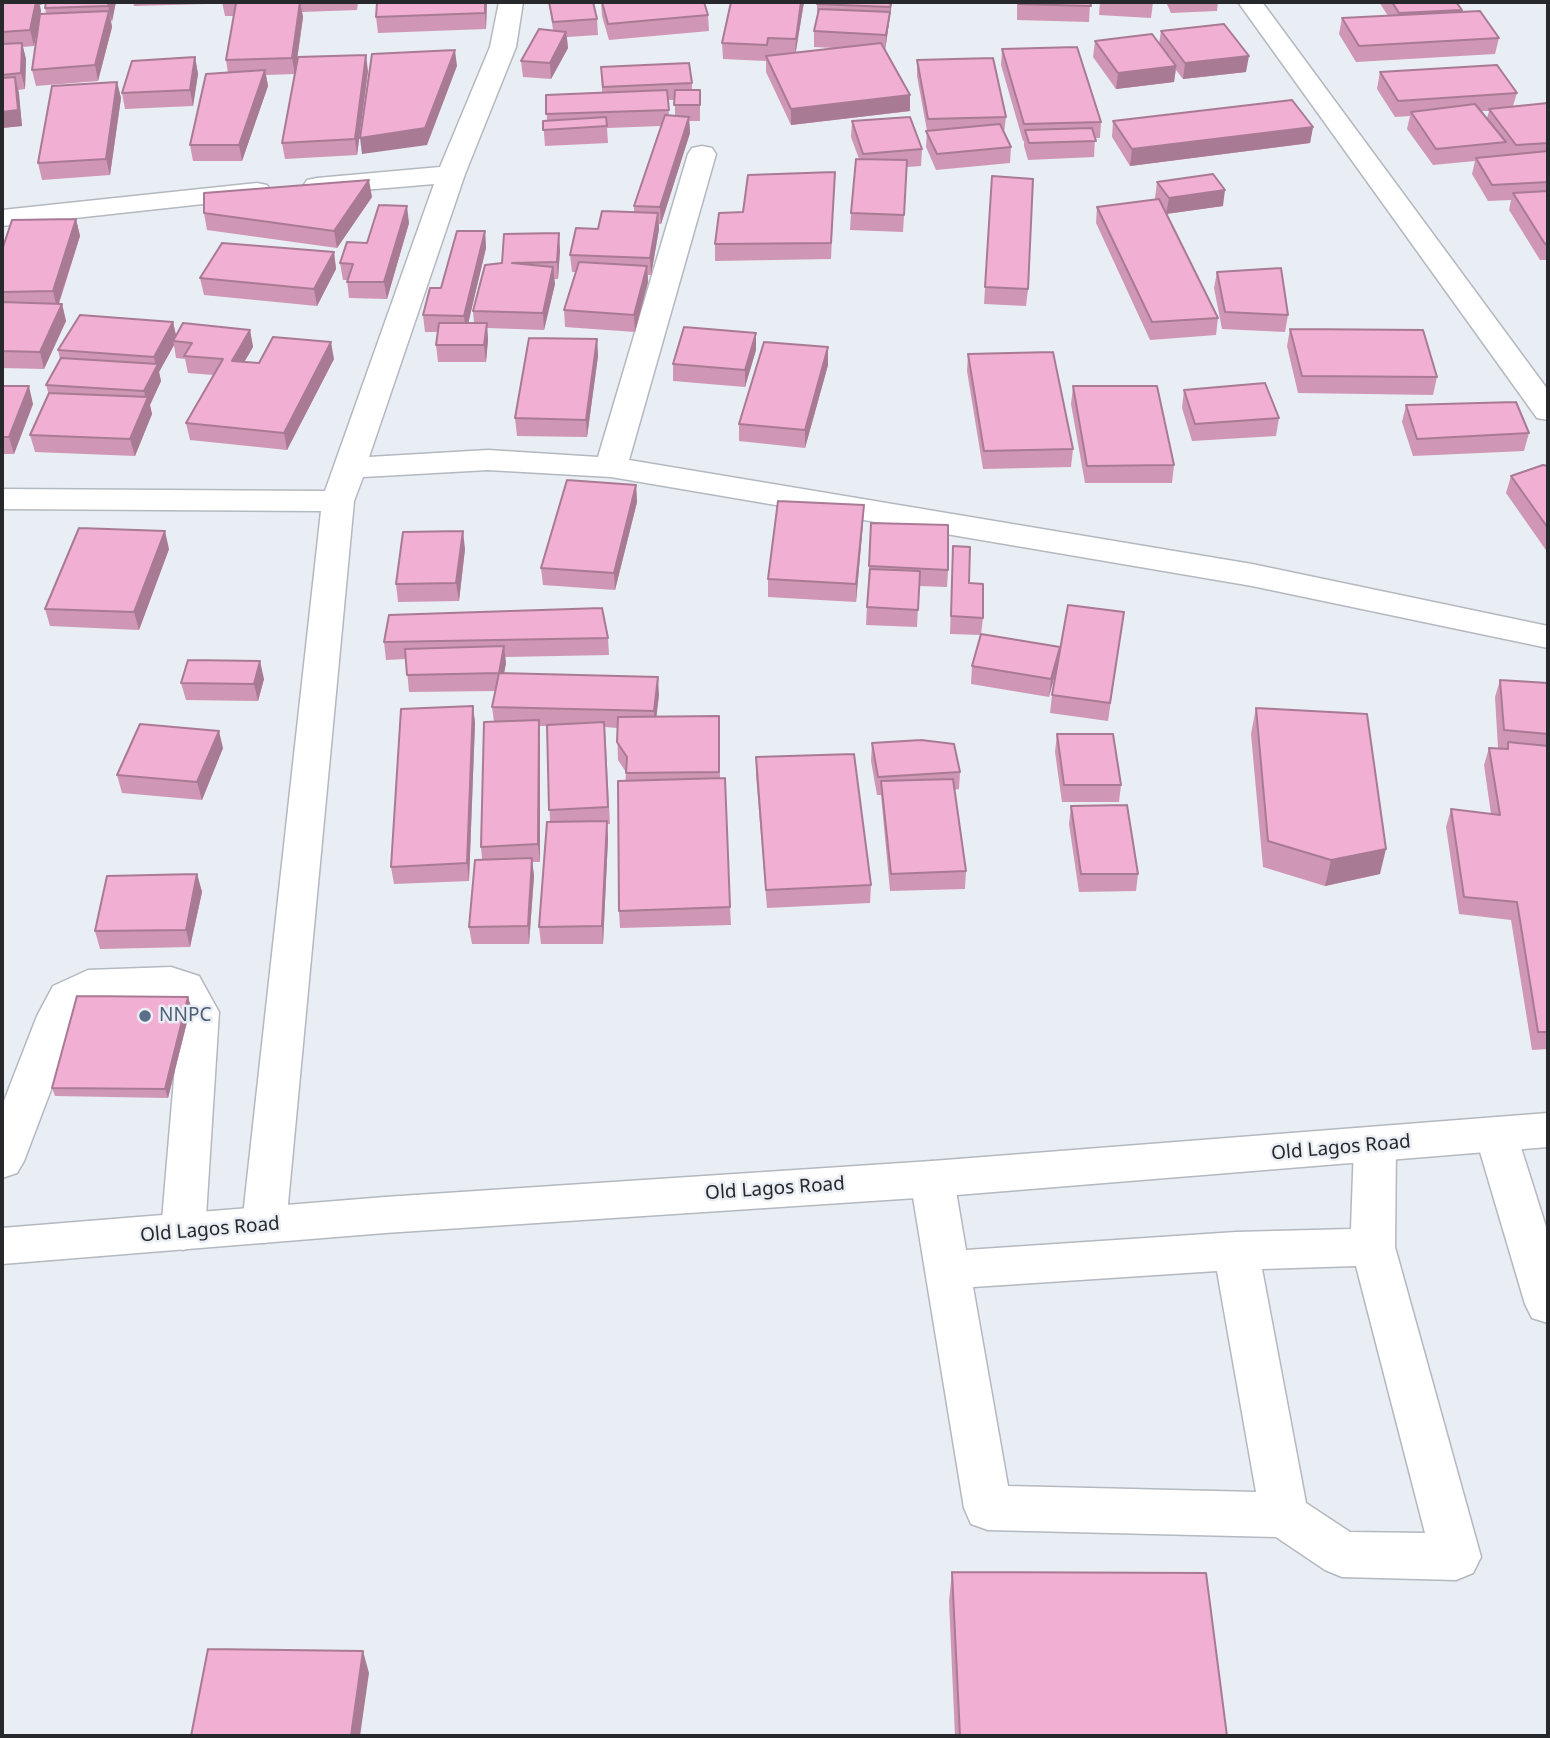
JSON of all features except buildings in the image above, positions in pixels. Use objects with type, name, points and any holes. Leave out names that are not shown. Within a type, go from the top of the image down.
[{"type":"street","points":[[264,1225],[338,501],[451,174],[503,47],[517,2]]},
{"type":"street","points":[[1250,2],[1548,411]]},
{"type":"street","points":[[611,467],[702,154]]},
{"type":"street","points":[[2,218],[451,174]]},
{"type":"street","points":[[348,468],[488,460],[611,467],[1252,575],[1548,637]]},
{"type":"street","points":[[2,499],[338,501]]},
{"type":"street","points":[[2,1161],[57,1016],[67,997],[88,985],[171,982],[186,987],[199,1012],[183,1232]]},
{"type":"street","name":"Old Lagos Road","points":[[2,1247],[264,1225],[932,1179],[1548,1130]]},
{"type":"street","points":[[1496,1135],[1548,1304]]},
{"type":"street","points":[[932,1179],[988,1508],[1284,1515],[1342,1554],[1456,1557],[1373,1247],[1375,1145]]},
{"type":"street","points":[[947,1269],[1236,1251],[1373,1247]]},
{"type":"street","points":[[1236,1251],[1284,1515]]},
{"type":"place","name":"NNPC","points":[[145,1016]]}]
